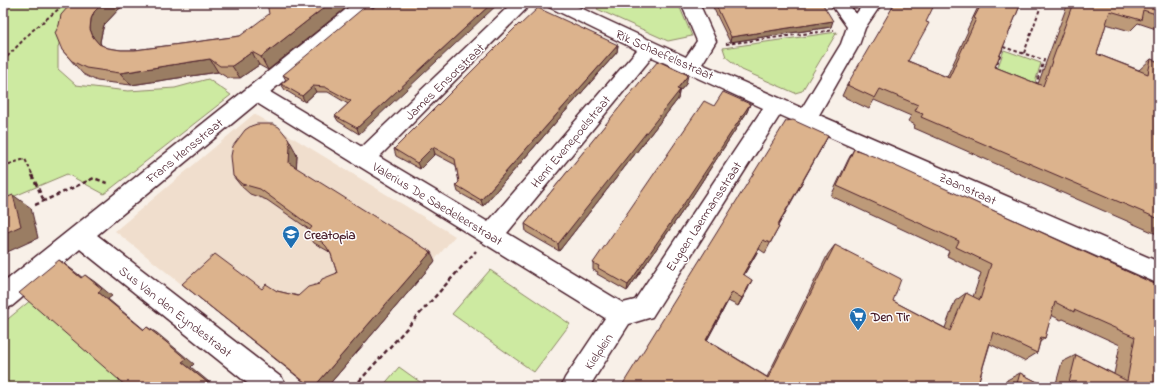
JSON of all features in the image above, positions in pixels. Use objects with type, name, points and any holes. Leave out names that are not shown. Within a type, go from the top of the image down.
[{"type":"street","name":"Frans Hensstraat","points":[[3,298],[366,3]]},
{"type":"street","name":"James Ensorstraat","points":[[364,158],[523,3]]},
{"type":"street","name":"Rik Schaefelsstraat","points":[[555,3],[649,48],[776,105]]},
{"type":"street","points":[[690,3],[707,41],[690,66]]},
{"type":"street","points":[[839,3],[856,27]]},
{"type":"street","points":[[808,117],[850,45],[856,27],[873,3]]},
{"type":"street","name":"Henri Evenepoelstraat","points":[[491,235],[649,48]]},
{"type":"street","name":"Valerius De Saedeleerstraat","points":[[255,92],[621,315]]},
{"type":"street","name":"Zaanstraat","points":[[776,105],[808,117],[1159,273]]},
{"type":"street","name":"Eugeen Laermansstraat","points":[[621,315],[643,309],[776,105]]},
{"type":"street","name":"Sus Van den Eyndestraat","points":[[80,235],[273,387]]},
{"type":"street","name":"Kielplein","points":[[574,387],[621,315]]},
{"type":"path","points":[[3,61],[13,48],[30,32],[66,3]]},
{"type":"path","points":[[1024,54],[1042,3]]},
{"type":"path","points":[[703,47],[856,27]]},
{"type":"path","points":[[1003,46],[1024,54],[1044,60],[1033,94],[992,78],[1003,46]]},
{"type":"path","points":[[3,166],[25,159],[44,201]]},
{"type":"path","points":[[35,205],[94,178],[132,193]]},
{"type":"path","points":[[354,387],[491,235]]},
{"type":"shaded area","name":"Creatopia","points":[[254,114],[455,236],[327,387],[310,387],[115,231]]},
{"type":"green space","points":[[3,3],[89,3],[68,18],[58,47],[58,69],[76,85],[128,91],[175,88],[208,79],[231,95],[104,194],[67,174],[3,201]]},
{"type":"green space","points":[[602,3],[678,3],[692,36],[668,41],[597,9]]},
{"type":"green space","points":[[837,32],[802,91],[795,93],[742,70],[726,57],[723,48]]},
{"type":"green space","points":[[1004,50],[1041,63],[1032,92],[994,78]]},
{"type":"green space","points":[[490,270],[570,324],[534,372],[452,314]]},
{"type":"green space","points":[[31,300],[131,387],[3,387],[3,323]]},
{"type":"green space","points":[[399,367],[427,387],[382,387]]},
{"type":"building","points":[[70,3],[103,3],[94,12],[91,19],[90,29],[93,37],[99,44],[108,48],[135,50],[240,36],[269,14],[267,3],[330,3],[261,57],[252,52],[232,66],[220,66],[210,59],[120,73],[86,68],[72,61],[62,50],[55,33],[59,25],[61,15]]},
{"type":"building","points":[[379,3],[492,3],[357,128],[335,116],[351,101],[325,87],[313,86],[302,96],[281,84],[289,78],[283,75],[367,5],[373,8]]},
{"type":"building","points":[[715,3],[822,3],[833,21],[731,37]]},
{"type":"building","points":[[895,3],[935,3],[926,22],[929,23],[908,61],[949,78],[976,19],[974,18],[982,3],[1021,3],[995,67],[1043,86],[1073,3],[1159,3],[1159,15],[1143,10],[1141,20],[1110,11],[1097,54],[1148,74],[1151,59],[1159,62],[1159,219],[921,117],[923,114],[915,111],[918,105],[880,89],[875,98],[847,85]]},
{"type":"building","points":[[538,8],[618,45],[481,200],[456,185],[459,182],[455,159],[433,147],[417,163],[394,149],[519,24],[520,25]]},
{"type":"building","points":[[658,61],[688,75],[677,89],[680,90],[558,244],[525,224],[648,72]]},
{"type":"building","points":[[723,92],[750,104],[628,285],[598,268],[599,266],[593,263],[704,101],[714,106]]},
{"type":"building","points":[[793,120],[828,136],[777,226],[779,227],[770,243],[763,240],[743,274],[752,280],[742,298],[732,292],[706,340],[768,378],[835,245],[901,279],[893,301],[950,331],[966,293],[980,300],[991,264],[956,247],[959,241],[837,186],[854,149],[878,158],[1159,286],[1159,387],[1068,387],[1076,355],[1127,381],[1135,337],[1074,310],[1074,312],[1055,302],[1045,338],[1041,337],[1037,353],[993,332],[977,387],[621,387],[786,121]]},
{"type":"building","points":[[257,124],[273,124],[279,127],[288,138],[290,146],[289,163],[431,252],[314,387],[311,387],[182,284],[215,254],[262,289],[266,284],[277,291],[298,296],[308,287],[319,284],[322,279],[337,273],[331,254],[326,246],[307,233],[312,227],[260,189],[242,184],[233,176],[231,156],[233,146],[245,130]]},
{"type":"building","points":[[13,195],[21,226],[3,234],[3,199]]},
{"type":"building","points":[[59,260],[81,278],[85,275],[102,289],[98,292],[144,330],[147,327],[166,342],[186,359],[182,362],[213,387],[127,387],[19,293]]},
{"type":"building","points":[[1020,373],[1047,387],[1016,387]]},
{"type":"place","name":"Creatopia","points":[[291,249]]},
{"type":"place","name":"Den Tir","points":[[858,331]]}]
